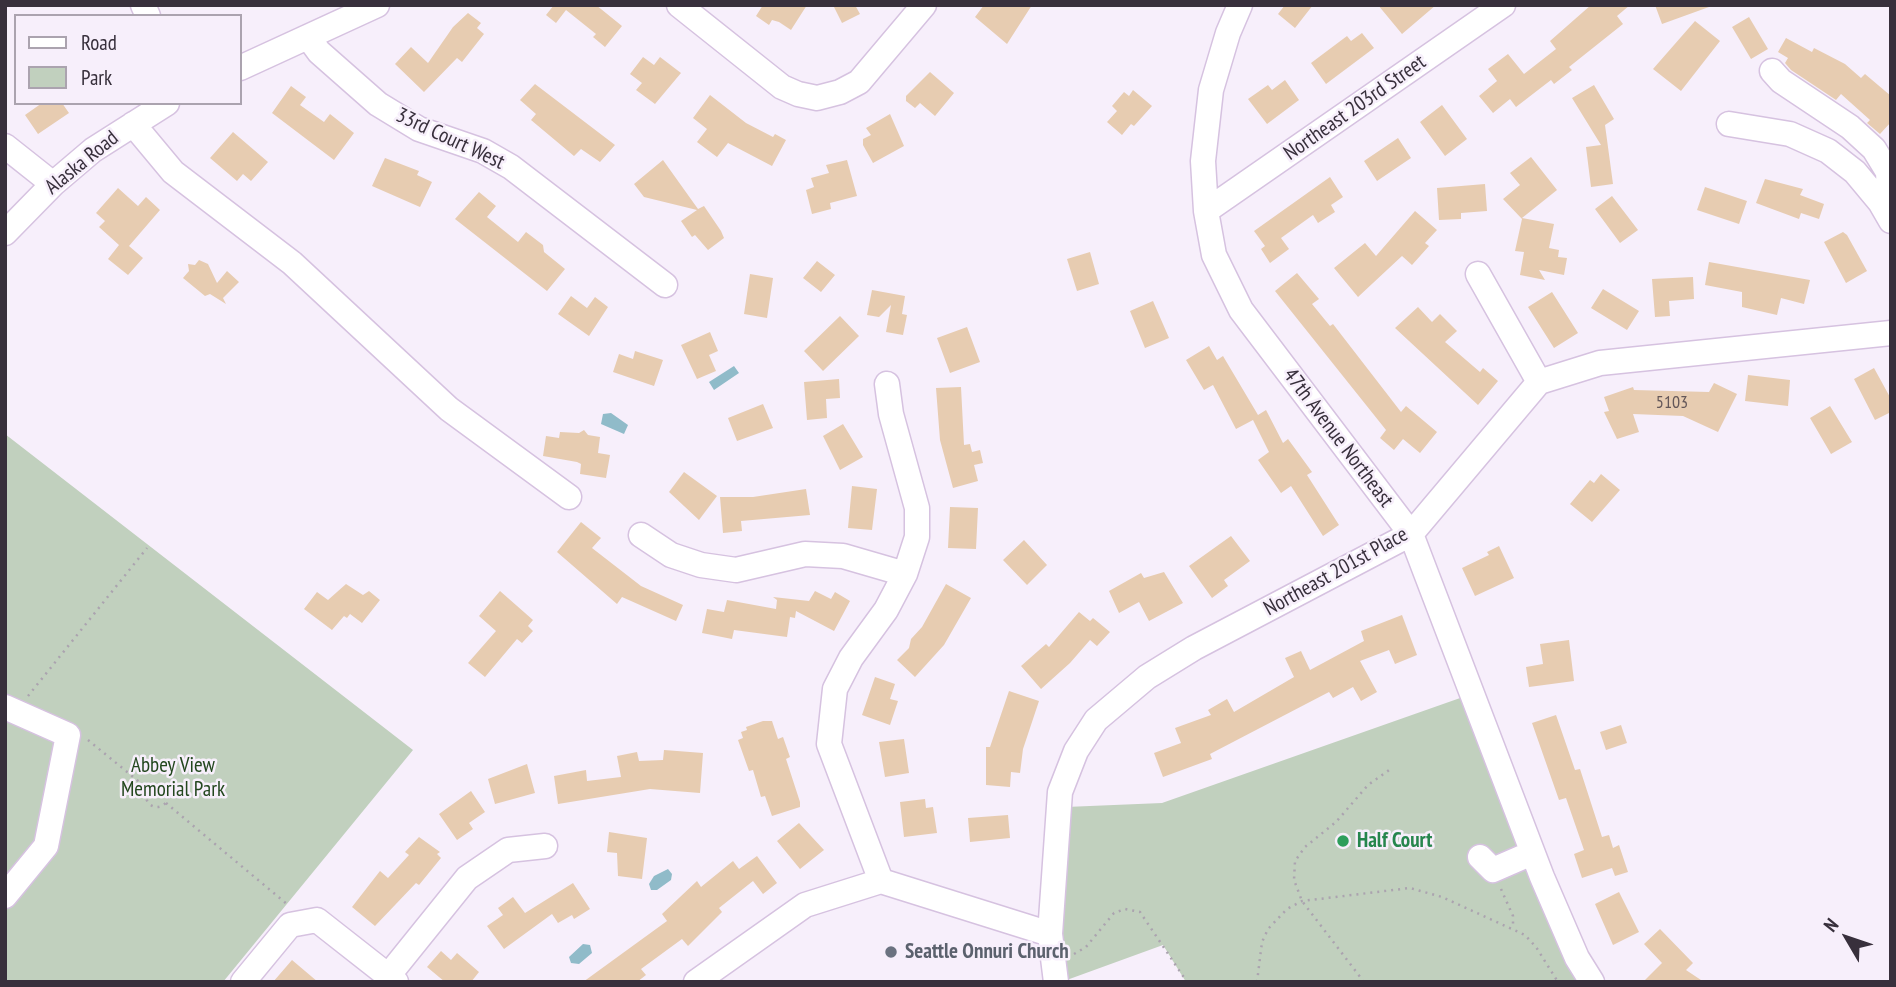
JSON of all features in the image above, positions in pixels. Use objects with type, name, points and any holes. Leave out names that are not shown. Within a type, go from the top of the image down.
[{"type":"street","points":[[242,67],[377,5]]},
{"type":"street","points":[[679,5],[782,87],[797,94],[817,98],[840,92],[859,82],[924,5]]},
{"type":"street","name":"47th Avenue Northeast","points":[[1240,5],[1228,33],[1211,90],[1203,161],[1206,211],[1214,255],[1241,310],[1411,534],[1576,970],[1592,982]]},
{"type":"street","name":"Northeast 203rd Street","points":[[1206,211],[1503,5]]},
{"type":"street","name":"33rd Court West","points":[[308,37],[319,51],[378,104],[419,128],[483,151],[511,167],[665,285]]},
{"type":"street","points":[[1772,71],[1781,82],[1850,127],[1874,149],[1888,172],[1887,214]]},
{"type":"street","name":"Alaska Road","points":[[5,233],[53,184],[93,150],[164,105]]},
{"type":"street","points":[[133,124],[173,172],[292,263],[449,409],[569,497]]},
{"type":"street","points":[[1729,124],[1790,134],[1828,151],[1855,172],[1887,214]]},
{"type":"street","points":[[5,146],[53,184]]},
{"type":"street","points":[[1478,274],[1539,382],[1600,363],[1891,333]]},
{"type":"street","name":"Northeast 201st Place","points":[[1056,982],[1050,934],[1060,792],[1076,751],[1096,720],[1147,677],[1195,648],[1411,534],[1539,382]]},
{"type":"street","points":[[881,881],[829,744],[835,689],[851,658],[886,610],[905,574],[917,537],[917,509],[891,414],[887,384]]},
{"type":"street","points":[[641,535],[671,555],[701,565],[736,570],[805,554],[843,556],[905,574]]},
{"type":"street","points":[[5,896],[46,846],[68,735],[11,708]]},
{"type":"street","points":[[243,982],[290,925],[302,920],[317,920],[392,979],[467,878],[508,850],[545,846]]},
{"type":"street","points":[[1487,863],[1532,853]]},
{"type":"street","points":[[696,982],[805,905],[881,881],[1050,934]]},
{"type":"path","points":[[11,708],[146,548]]},
{"type":"path","points":[[68,735],[87,740],[148,789]]},
{"type":"path","points":[[1364,982],[1302,901],[1294,880],[1295,861],[1336,822],[1368,785],[1392,768]]},
{"type":"path","points":[[153,785],[164,786],[168,792],[166,803],[159,807],[151,806],[146,800],[148,789],[153,785]]},
{"type":"path","points":[[166,803],[275,891],[302,920]]},
{"type":"path","points":[[1487,863],[1513,916],[1513,928]]},
{"type":"path","points":[[1257,982],[1262,942],[1268,929],[1287,909],[1302,901],[1410,888],[1442,897],[1513,928],[1536,947],[1558,982]]},
{"type":"path","points":[[1069,957],[1086,947],[1114,913],[1125,909],[1140,912],[1187,982]]},
{"type":"green space","name":"Abbey View Memorial Park","points":[[5,434],[413,750],[223,982],[5,982]]},
{"type":"green space","points":[[1463,697],[1578,982],[1186,982],[1163,945],[1064,981],[1051,907],[1066,807],[1162,803]]},
{"type":"water","points":[[734,366],[739,373],[714,390],[709,382]]},
{"type":"water","points":[[611,413],[628,425],[624,434],[601,424],[603,414]]},
{"type":"water","points":[[668,869],[672,874],[671,880],[657,890],[651,890],[649,884],[654,876]]},
{"type":"water","points":[[583,944],[590,945],[592,953],[579,964],[571,963],[569,957]]},
{"type":"building","points":[[554,5],[596,5],[622,26],[605,47],[593,37],[596,34],[566,10],[556,23],[546,15]]},
{"type":"building","points":[[763,5],[807,5],[791,30],[772,20],[769,25],[756,16]]},
{"type":"building","points":[[833,5],[855,5],[860,14],[842,23]]},
{"type":"building","points":[[984,5],[1032,5],[1007,44],[975,17]]},
{"type":"building","points":[[1285,5],[1313,5],[1295,28],[1278,14]]},
{"type":"building","points":[[1378,5],[1436,5],[1402,34]]},
{"type":"building","points":[[1591,5],[1630,5],[1617,16],[1623,24],[1569,67],[1572,70],[1554,84],[1551,80],[1516,107],[1510,99],[1493,113],[1479,96],[1497,81],[1488,69],[1508,54],[1524,74],[1556,49],[1550,41]]},
{"type":"building","points":[[1655,5],[1709,5],[1709,7],[1662,24]]},
{"type":"building","points":[[468,13],[481,23],[477,28],[484,34],[462,62],[457,58],[424,92],[395,64],[411,47],[428,63],[453,27]]},
{"type":"building","points":[[1749,17],[1768,49],[1751,59],[1732,27]]},
{"type":"building","points":[[1695,21],[1720,41],[1681,91],[1653,69]]},
{"type":"building","points":[[1362,33],[1374,48],[1326,84],[1311,63],[1347,36],[1351,41]]},
{"type":"building","points":[[1786,38],[1812,52],[1814,48],[1845,64],[1861,78],[1865,74],[1891,96],[1891,122],[1880,134],[1867,123],[1870,120],[1841,94],[1836,100],[1791,70],[1785,63],[1788,58],[1778,52]]},
{"type":"building","points":[[643,57],[654,65],[660,57],[681,73],[655,104],[636,90],[642,83],[630,74]]},
{"type":"building","points":[[930,72],[954,93],[935,116],[920,103],[915,108],[906,101],[906,96]]},
{"type":"building","points":[[1285,80],[1299,100],[1267,124],[1248,99],[1268,85],[1272,90]]},
{"type":"building","points":[[535,84],[615,145],[600,162],[581,149],[574,156],[531,120],[536,114],[520,100]]},
{"type":"building","points":[[1594,85],[1614,119],[1605,125],[1613,184],[1591,187],[1586,147],[1601,145],[1572,98]]},
{"type":"building","points":[[291,86],[306,97],[300,105],[324,122],[330,114],[354,133],[334,160],[272,113]]},
{"type":"building","points":[[1133,90],[1152,106],[1122,135],[1107,122],[1117,111],[1112,106],[1124,92],[1129,96]]},
{"type":"building","points":[[710,95],[746,123],[773,137],[775,134],[786,140],[772,166],[728,143],[717,157],[697,142],[707,129],[693,118]]},
{"type":"building","points":[[39,105],[63,105],[69,113],[38,134],[25,115]]},
{"type":"building","points":[[1442,105],[1467,139],[1445,156],[1420,122]]},
{"type":"building","points":[[890,114],[904,146],[873,163],[863,145],[863,139],[871,135],[866,128]]},
{"type":"building","points":[[233,132],[268,162],[251,181],[243,174],[237,181],[210,158]]},
{"type":"building","points":[[1398,138],[1411,158],[1377,181],[1364,161]]},
{"type":"building","points":[[1531,157],[1557,190],[1522,218],[1554,224],[1549,248],[1559,250],[1558,257],[1567,258],[1564,275],[1539,270],[1545,280],[1520,275],[1524,252],[1515,251],[1522,219],[1503,199],[1520,185],[1510,173]]},
{"type":"building","points":[[385,158],[419,171],[417,175],[432,182],[420,207],[372,186]]},
{"type":"building","points":[[663,160],[698,209],[704,206],[721,231],[724,238],[708,250],[695,235],[692,237],[681,221],[697,210],[644,197],[634,184]]},
{"type":"building","points":[[847,160],[857,196],[830,203],[831,209],[812,214],[806,190],[814,187],[811,178],[829,173],[826,165]]},
{"type":"building","points":[[1330,177],[1343,197],[1331,205],[1335,212],[1318,223],[1313,215],[1281,238],[1289,249],[1270,263],[1261,249],[1265,246],[1254,231]]},
{"type":"building","points":[[1765,179],[1803,189],[1800,195],[1824,204],[1819,219],[1801,213],[1799,219],[1756,203]]},
{"type":"building","points":[[1485,184],[1487,211],[1461,213],[1461,219],[1439,220],[1437,188]]},
{"type":"building","points":[[1705,187],[1747,201],[1739,224],[1697,210]]},
{"type":"building","points":[[118,188],[138,206],[146,197],[160,210],[129,246],[143,258],[128,275],[108,259],[119,245],[99,227],[105,221],[96,213]]},
{"type":"building","points":[[479,192],[496,206],[487,217],[518,242],[526,232],[543,245],[544,252],[565,269],[547,291],[455,219]]},
{"type":"building","points":[[1612,196],[1638,230],[1620,243],[1595,209]]},
{"type":"building","points":[[1415,211],[1437,230],[1425,243],[1429,246],[1412,265],[1402,256],[1358,297],[1334,268],[1365,243],[1376,256]]},
{"type":"building","points":[[1843,232],[1867,271],[1846,283],[1824,242]]},
{"type":"building","points":[[1090,252],[1099,284],[1077,291],[1067,259]]},
{"type":"building","points":[[199,260],[208,264],[217,283],[227,271],[239,282],[223,298],[226,304],[210,294],[205,296],[183,278],[189,271],[188,264],[195,265]]},
{"type":"building","points":[[817,261],[835,275],[821,292],[803,278]]},
{"type":"building","points":[[1709,262],[1810,280],[1804,304],[1781,298],[1777,315],[1742,307],[1742,292],[1705,285]]},
{"type":"building","points":[[1297,273],[1319,299],[1312,304],[1330,326],[1333,324],[1401,412],[1406,406],[1437,432],[1420,453],[1403,439],[1394,450],[1380,438],[1386,430],[1275,291]]},
{"type":"building","points":[[750,274],[773,278],[767,318],[744,314]]},
{"type":"building","points":[[1693,277],[1694,299],[1669,301],[1670,316],[1655,317],[1652,279]]},
{"type":"building","points":[[1603,289],[1639,311],[1627,330],[1591,308]]},
{"type":"building","points":[[872,290],[905,296],[902,314],[907,315],[903,335],[886,332],[891,305],[879,317],[867,315]]},
{"type":"building","points":[[1552,292],[1578,333],[1554,348],[1528,307]]},
{"type":"building","points":[[571,296],[587,308],[595,297],[608,307],[589,336],[558,314]]},
{"type":"building","points":[[1153,301],[1169,338],[1145,348],[1130,311]]},
{"type":"building","points":[[1418,307],[1432,322],[1440,314],[1457,331],[1445,342],[1480,372],[1483,368],[1498,381],[1478,405],[1395,328]]},
{"type":"building","points":[[840,316],[859,336],[823,371],[804,351]]},
{"type":"building","points":[[967,327],[980,362],[950,373],[937,338]]},
{"type":"building","points":[[710,332],[718,351],[709,355],[716,371],[697,379],[681,345]]},
{"type":"building","points":[[1209,346],[1217,360],[1223,356],[1258,415],[1266,410],[1283,443],[1288,439],[1312,472],[1307,475],[1339,525],[1323,536],[1291,486],[1281,493],[1258,460],[1269,452],[1253,420],[1236,429],[1213,385],[1204,390],[1186,360]]},
{"type":"building","points":[[635,351],[663,360],[654,386],[613,372],[619,354],[633,359]]},
{"type":"building","points":[[1874,368],[1891,399],[1891,412],[1875,420],[1854,379]]},
{"type":"building","points":[[1748,375],[1790,380],[1788,406],[1745,401]]},
{"type":"building","points":[[839,379],[840,398],[826,399],[827,418],[807,420],[804,382]]},
{"type":"building","points":[[1714,383],[1737,394],[1718,432],[1683,416],[1633,414],[1639,432],[1617,439],[1604,412],[1609,411],[1604,397],[1633,387],[1634,390],[1709,392]]},
{"type":"building","points":[[961,387],[964,445],[970,444],[972,452],[980,450],[983,463],[974,465],[978,481],[953,488],[940,440],[936,388]]},
{"type":"building","points":[[763,404],[773,428],[737,441],[728,418]]},
{"type":"building","points":[[1830,406],[1852,442],[1831,454],[1810,418]]},
{"type":"building","points":[[843,424],[863,457],[840,470],[823,436]]},
{"type":"building","points":[[584,430],[588,435],[600,437],[598,453],[610,455],[606,478],[580,474],[581,464],[577,462],[543,456],[546,436],[559,438],[560,432],[579,433]]},
{"type":"building","points":[[684,472],[717,496],[699,520],[669,492]]},
{"type":"building","points":[[1601,474],[1620,490],[1592,522],[1570,504],[1590,480],[1594,483]]},
{"type":"building","points":[[852,486],[877,489],[872,530],[848,528]]},
{"type":"building","points":[[806,489],[810,515],[741,521],[742,531],[723,533],[720,497],[753,497]]},
{"type":"building","points":[[950,507],[978,508],[976,549],[948,548]]},
{"type":"building","points":[[581,522],[601,538],[592,548],[641,586],[683,605],[676,621],[622,597],[617,604],[557,552]]},
{"type":"building","points":[[1231,536],[1250,561],[1224,580],[1228,586],[1212,598],[1189,566]]},
{"type":"building","points":[[1024,540],[1047,565],[1027,585],[1003,560]]},
{"type":"building","points":[[1499,546],[1514,578],[1475,596],[1462,568],[1489,555],[1487,552]]},
{"type":"building","points":[[1164,572],[1183,603],[1149,621],[1139,602],[1119,613],[1109,591],[1141,573],[1144,578]]},
{"type":"building","points":[[346,584],[363,595],[369,591],[380,600],[362,623],[350,614],[347,618],[344,616],[332,630],[304,609],[317,592],[328,600]]},
{"type":"building","points":[[946,584],[971,598],[944,645],[915,677],[897,660],[909,648],[911,639],[922,627]]},
{"type":"building","points":[[500,591],[533,620],[528,626],[533,631],[522,643],[517,639],[485,677],[468,663],[496,631],[479,616]]},
{"type":"building","points":[[815,591],[831,599],[835,592],[850,601],[834,631],[796,611],[795,618],[790,617],[787,637],[734,630],[732,639],[702,633],[707,609],[724,612],[727,600],[776,609],[777,600],[773,597],[809,601]]},
{"type":"building","points":[[1079,612],[1090,621],[1093,618],[1110,632],[1097,646],[1090,640],[1070,663],[1041,689],[1021,666],[1046,644],[1049,647]]},
{"type":"building","points":[[1402,615],[1417,655],[1395,664],[1389,650],[1360,661],[1377,692],[1361,701],[1353,687],[1333,698],[1329,692],[1210,754],[1212,759],[1163,777],[1154,753],[1181,743],[1175,728],[1211,715],[1208,710],[1227,699],[1234,712],[1294,677],[1285,658],[1301,651],[1310,670],[1364,641],[1361,631]]},
{"type":"building","points":[[1569,640],[1574,681],[1529,687],[1526,667],[1543,664],[1540,644]]},
{"type":"building","points":[[875,677],[895,684],[890,699],[898,701],[890,725],[862,715]]},
{"type":"building","points":[[1009,691],[1039,701],[1023,749],[1020,773],[1011,772],[1010,787],[986,785],[986,747],[990,747]]},
{"type":"building","points":[[1556,715],[1575,770],[1580,769],[1602,837],[1609,835],[1613,848],[1619,845],[1628,872],[1615,876],[1612,868],[1582,878],[1574,854],[1584,850],[1566,798],[1559,800],[1532,723]]},
{"type":"building","points":[[772,721],[778,739],[783,737],[790,757],[786,759],[800,802],[800,807],[772,816],[765,796],[761,797],[753,770],[749,771],[738,740],[743,738],[741,732],[747,730],[746,727]]},
{"type":"building","points":[[1621,725],[1627,743],[1606,750],[1600,732]]},
{"type":"building","points":[[904,739],[909,773],[885,777],[879,742]]},
{"type":"building","points":[[664,750],[703,753],[700,793],[650,789],[558,804],[554,776],[586,770],[587,781],[621,777],[617,756],[637,752],[639,761],[663,760]]},
{"type":"building","points":[[527,764],[535,793],[495,804],[488,779]]},
{"type":"building","points":[[471,791],[485,812],[469,823],[473,829],[457,840],[439,814]]},
{"type":"building","points":[[925,799],[926,808],[933,807],[937,833],[904,837],[900,802]]},
{"type":"building","points":[[1008,815],[1010,838],[970,842],[968,818]]},
{"type":"building","points":[[799,823],[824,850],[800,869],[777,841]]},
{"type":"building","points":[[609,832],[647,838],[642,879],[618,876],[617,853],[607,852]]},
{"type":"building","points":[[419,837],[440,852],[437,854],[441,858],[419,885],[416,883],[375,926],[352,907],[380,871],[388,878],[409,855],[405,852]]},
{"type":"building","points":[[757,856],[777,883],[763,894],[753,881],[719,908],[722,912],[688,946],[682,939],[641,969],[646,975],[637,982],[583,982],[667,921],[662,914],[697,881],[701,887],[733,861],[739,869]]},
{"type":"building","points":[[573,883],[590,909],[574,919],[572,915],[558,923],[552,914],[504,949],[487,926],[503,915],[498,908],[513,897],[525,913]]},
{"type":"building","points":[[1619,892],[1639,932],[1613,945],[1595,904]]},
{"type":"building","points":[[1660,929],[1693,963],[1686,970],[1704,982],[1643,982],[1662,963],[1644,944]]},
{"type":"building","points":[[441,951],[451,960],[457,953],[479,972],[471,982],[445,982],[427,967]]},
{"type":"building","points":[[292,960],[318,982],[273,982]]},
{"type":"place","name":"Half Court","points":[[1343,841]]},
{"type":"place","name":"Seattle Onnuri Church","points":[[891,952]]}]
